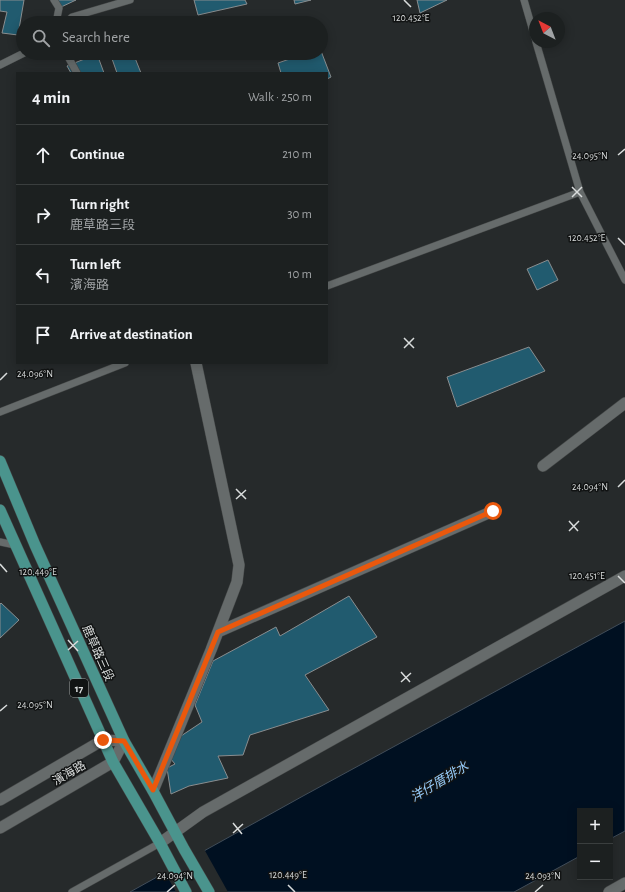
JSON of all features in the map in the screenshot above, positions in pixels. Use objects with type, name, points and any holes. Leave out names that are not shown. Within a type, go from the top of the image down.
[{"type":"main road","name":"鹿草路三段","points":[[0,461],[35,545],[124,741],[153,790],[184,849],[209,892]]},
{"type":"main road","name":"17","points":[[0,510],[113,762],[160,843],[186,892]]},
{"type":"street","points":[[153,790],[218,632],[237,582],[239,565],[196,364]]},
{"type":"street","points":[[543,466],[625,403]]},
{"type":"street","points":[[218,632],[493,511]]},
{"type":"street","points":[[160,843],[204,812],[625,576]]},
{"type":"street","points":[[103,740],[124,741],[113,762]]},
{"type":"street","name":"濱海路","points":[[0,800],[103,740]]},
{"type":"street","name":"濱海路","points":[[0,828],[113,762]]},
{"type":"street","points":[[609,892],[625,884]]},
{"type":"lane","points":[[54,0],[59,8],[57,16]]},
{"type":"lane","points":[[75,16],[130,0]]},
{"type":"lane","points":[[524,0],[529,17]]},
{"type":"lane","points":[[538,48],[580,192],[625,280]]},
{"type":"lane","points":[[0,65],[16,57]]},
{"type":"lane","points":[[70,60],[76,72]]},
{"type":"lane","points":[[328,286],[580,192]]},
{"type":"lane","points":[[0,412],[122,364]]},
{"type":"lane","points":[[0,542],[15,545]]},
{"type":"lane","points":[[72,892],[160,843]]},
{"type":"water","name":"洋仔厝排水","points":[[625,621],[625,831],[613,837],[613,808],[577,808],[577,858],[514,892],[130,892]]},
{"type":"pier","points":[[204,849],[228,892],[176,892],[164,871]]},
{"type":"building","points":[[0,0],[24,0],[21,16],[16,16],[16,35],[2,33],[7,12],[0,11]]},
{"type":"building","points":[[53,0],[76,0],[59,8]]},
{"type":"building","points":[[194,0],[245,0],[247,4],[198,15]]},
{"type":"building","points":[[294,0],[311,0],[295,4]]},
{"type":"building","points":[[417,0],[447,0],[420,13]]},
{"type":"building","points":[[82,60],[99,60],[104,72],[70,72],[67,66]]},
{"type":"building","points":[[112,60],[136,60],[141,72],[117,72]]},
{"type":"building","points":[[287,60],[324,60],[331,77],[328,78],[328,72],[281,72],[278,63]]},
{"type":"building","points":[[548,260],[558,280],[537,290],[527,269]]},
{"type":"building","points":[[529,347],[545,371],[457,407],[447,377]]},
{"type":"building","points":[[349,596],[377,637],[305,675],[329,710],[250,735],[243,755],[218,756],[228,778],[189,786],[171,794],[167,768],[175,764],[170,758],[178,738],[202,722],[195,705],[213,661],[276,627],[280,636]]},
{"type":"building","points":[[1,603],[19,620],[0,638],[0,604]]},
{"type":"route","points":[[103,740],[124,741],[153,790],[218,632],[493,511]]}]
